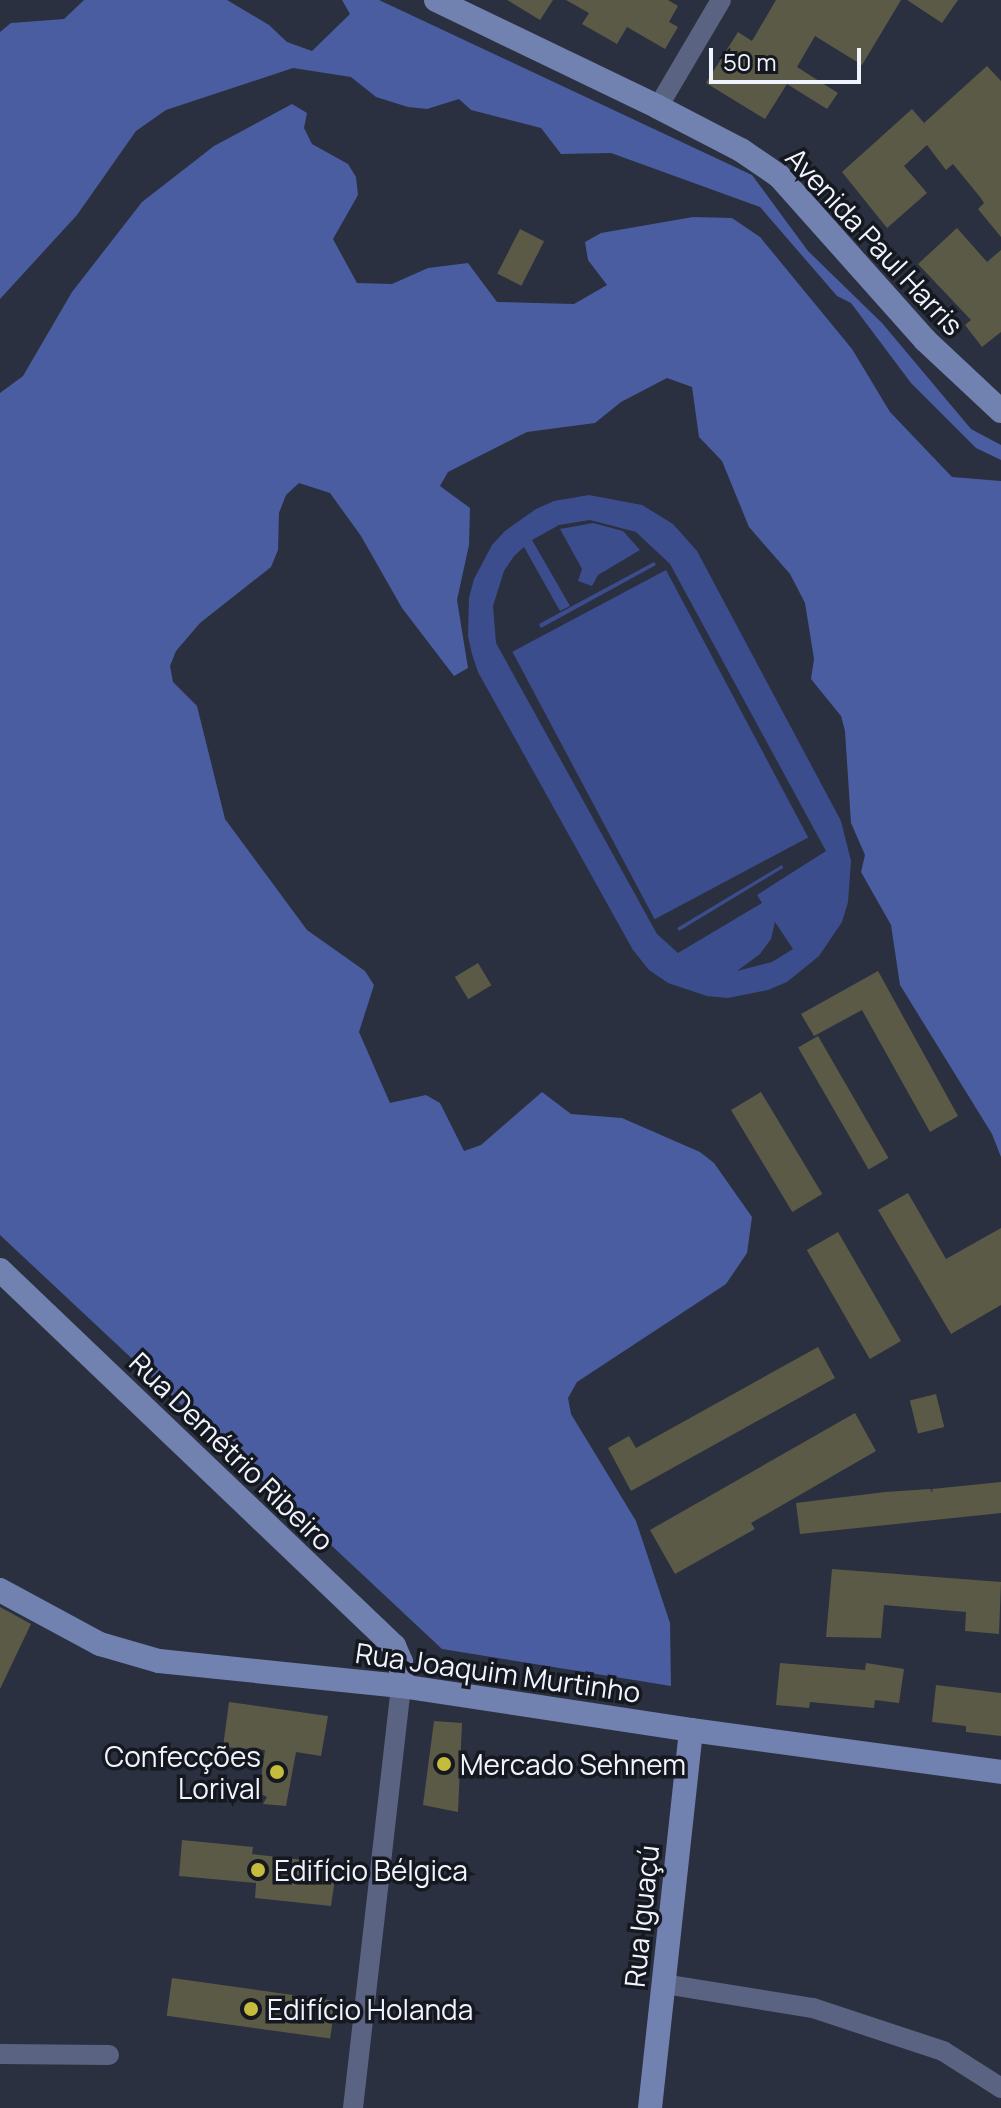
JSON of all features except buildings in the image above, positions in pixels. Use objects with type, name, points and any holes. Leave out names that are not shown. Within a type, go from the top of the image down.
[{"type":"main road","name":"Avenida Paul Harris","points":[[436,0],[658,107],[741,150],[779,176],[925,340],[1001,411]]},
{"type":"main road","name":"Rua Demétrio Ribeiro","points":[[0,1270],[394,1646],[401,1662],[401,1686]]},
{"type":"main road","name":"Rua Joaquim Murtinho","points":[[0,1590],[100,1644],[159,1661],[401,1686],[691,1730],[1001,1772]]},
{"type":"main road","name":"Rua Iguaçú","points":[[650,2108],[691,1730]]},
{"type":"street","points":[[658,107],[721,0]]},
{"type":"street","points":[[353,2108],[401,1686]]},
{"type":"street","points":[[664,1984],[813,2008],[943,2051],[1001,2088]]},
{"type":"street","points":[[0,2054],[109,2055]]},
{"type":"shaded area","points":[[84,0],[227,0],[269,25],[287,42],[312,51],[350,14],[342,0],[379,0],[752,175],[808,251],[882,323],[971,429],[1001,445],[1001,460],[976,448],[911,383],[851,303],[837,296],[760,207],[611,153],[561,154],[541,128],[471,110],[459,99],[427,109],[408,107],[376,97],[351,77],[293,68],[166,110],[136,131],[77,215],[0,299],[0,32],[11,23],[64,19]]},
{"type":"shaded area","points":[[292,104],[307,113],[304,128],[312,144],[348,164],[356,177],[358,195],[333,239],[357,283],[392,284],[428,268],[468,263],[497,302],[574,304],[607,285],[588,260],[585,242],[601,233],[693,217],[732,218],[760,237],[852,349],[890,412],[952,477],[1001,481],[1001,1157],[992,1134],[900,985],[891,925],[861,872],[865,855],[851,823],[845,731],[841,716],[811,679],[814,659],[805,603],[790,574],[749,527],[722,461],[699,437],[692,387],[667,378],[621,402],[595,423],[527,432],[448,472],[440,486],[470,508],[469,545],[457,600],[468,668],[454,676],[402,608],[361,536],[330,493],[299,483],[286,495],[279,513],[278,550],[271,567],[200,623],[176,651],[170,666],[173,682],[197,706],[225,819],[307,930],[365,971],[374,985],[359,1032],[390,1103],[426,1095],[440,1103],[464,1151],[481,1145],[542,1092],[571,1114],[622,1118],[700,1152],[714,1163],[752,1217],[747,1253],[726,1284],[577,1382],[568,1398],[571,1414],[636,1521],[670,1623],[671,1686],[442,1649],[0,1235],[0,393],[23,376],[72,292],[142,202],[214,146]]},
{"type":"shaded area","points":[[589,495],[642,505],[673,524],[697,551],[841,821],[851,861],[848,902],[842,922],[819,956],[787,982],[768,990],[728,998],[707,996],[668,983],[649,970],[633,950],[478,672],[468,636],[469,598],[474,579],[492,545],[505,531],[536,509],[554,501]],"holes":[[[590,520],[636,532],[670,564],[826,851],[757,895],[762,903],[678,953],[657,934],[496,643],[493,606],[504,571],[514,556],[524,547],[560,611],[570,606],[532,540],[559,525]],[[775,922],[793,949],[772,962],[737,971],[760,954],[771,939]]]},
{"type":"shaded area","points":[[593,523],[623,531],[640,550],[598,575],[592,586],[578,581],[582,569],[560,529]]},
{"type":"shaded area","points":[[654,562],[656,565],[541,628],[539,624]]},
{"type":"shaded area","points":[[666,570],[808,838],[655,919],[512,652]]},
{"type":"shaded area","points":[[782,865],[783,868],[679,931],[677,928]]},
{"type":"place","name":"Mercado Sehnem","points":[[444,1764]]},
{"type":"place","name":"Confecções Lorival","points":[[277,1772]]},
{"type":"place","name":"Edifício Bélgica","points":[[258,1870]]},
{"type":"place","name":"Edifício Holanda","points":[[251,2009]]}]
